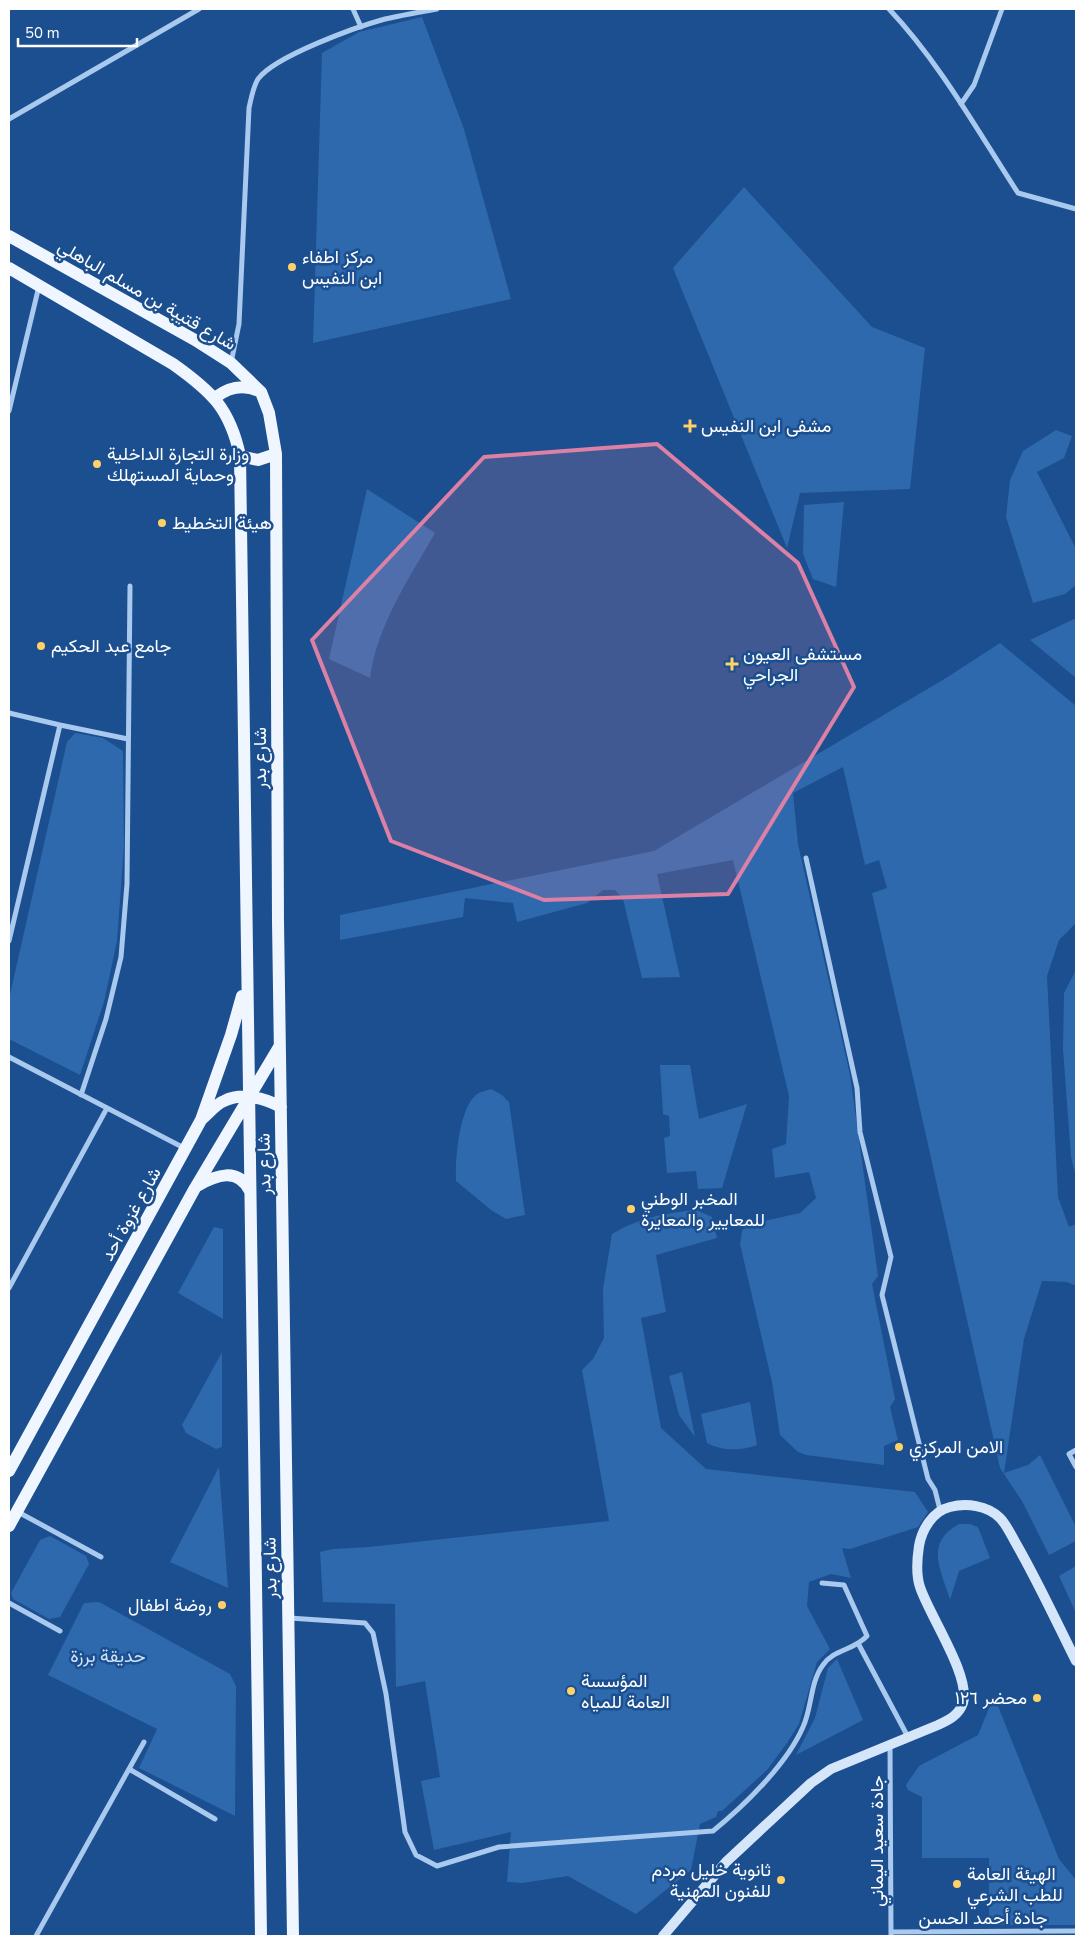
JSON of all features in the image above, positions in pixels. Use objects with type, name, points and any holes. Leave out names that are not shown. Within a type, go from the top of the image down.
[{"type":"main road","name":"شارع قتيبة بن مسلم الباهلي","points":[[9,236],[196,340],[231,363],[261,392]]},
{"type":"main road","points":[[9,268],[173,364],[216,398],[232,388],[242,386],[261,392]]},
{"type":"main road","name":"شارع بدر","points":[[261,392],[269,413],[276,454],[280,1046],[293,1936]]},
{"type":"main road","name":"شارع بدر","points":[[216,398],[231,423],[240,456],[261,1936]]},
{"type":"main road","points":[[240,456],[258,460],[276,454]]},
{"type":"main road","name":"شارع غزوة أحد","points":[[10,1466],[186,1149],[200,1120],[242,1003],[247,959]]},
{"type":"main road","points":[[9,1526],[195,1188],[280,1046]]},
{"type":"main road","points":[[200,1120],[223,1101],[249,1097],[266,1100],[281,1107]]},
{"type":"main road","points":[[195,1188],[218,1176],[228,1174],[245,1182],[250,1191]]},
{"type":"main road","points":[[663,1936],[726,1862],[799,1793],[832,1769],[909,1739],[954,1717],[963,1702],[962,1682],[918,1581],[920,1543],[932,1518],[940,1510],[955,1506],[974,1506],[990,1511],[1000,1518],[1033,1574],[1076,1661]]},
{"type":"street","points":[[9,119],[200,9]]},
{"type":"street","points":[[353,9],[361,27]]},
{"type":"street","points":[[231,363],[239,324],[249,108],[258,80],[275,64],[338,36],[384,19],[438,9]]},
{"type":"street","points":[[889,9],[910,32],[944,77],[1018,192],[1076,209]]},
{"type":"street","points":[[961,104],[974,85],[1002,9]]},
{"type":"street","points":[[9,411],[39,285]]},
{"type":"street","points":[[81,1094],[106,1019],[121,957],[127,884],[130,586]]},
{"type":"street","points":[[9,713],[128,739]]},
{"type":"street","points":[[9,940],[60,725]]},
{"type":"street","points":[[806,858],[857,1088],[860,1132],[891,1257],[882,1295],[928,1480],[935,1490],[940,1510]]},
{"type":"street","points":[[9,1057],[186,1149]]},
{"type":"street","points":[[9,1288],[107,1108]]},
{"type":"street","points":[[1076,1450],[1069,1454],[1076,1467]]},
{"type":"street","points":[[17,1511],[101,1557]]},
{"type":"street","points":[[288,1618],[366,1623],[373,1633],[386,1694],[405,1832],[416,1856],[437,1866],[499,1847],[713,1831],[734,1814],[763,1784],[790,1749],[804,1727],[817,1676],[823,1665],[834,1654],[859,1645],[867,1636],[844,1585],[822,1583]]},
{"type":"street","points":[[9,1603],[60,1631]]},
{"type":"street","points":[[859,1645],[909,1739]]},
{"type":"street","points":[[36,1936],[144,1742]]},
{"type":"street","name":"جادة سعيد اليماني","points":[[890,1746],[891,1934]]},
{"type":"street","points":[[129,1769],[215,1819]]},
{"type":"street","name":"جادة أحمد الحسن","points":[[891,1934],[1075,1931]]},
{"type":"highlighted area","points":[[657,444],[798,563],[854,687],[728,894],[544,900],[391,841],[312,640],[484,457]]},
{"type":"green space","points":[[422,17],[464,129],[511,299],[313,343],[322,53],[359,32]]},
{"type":"green space","points":[[744,187],[872,327],[925,348],[910,489],[800,493],[787,548],[673,268]]},
{"type":"green space","points":[[1056,430],[1072,436],[1064,458],[1037,472],[1076,549],[1076,585],[1065,594],[1033,603],[1006,517],[1010,480],[1023,451]]},
{"type":"green space","points":[[367,489],[435,533],[395,603],[379,639],[370,678],[329,659]]},
{"type":"green space","points":[[844,502],[836,587],[813,579],[803,554],[804,505]]},
{"type":"green space","points":[[1076,618],[1076,678],[1030,640]]},
{"type":"green space","points":[[1000,643],[1076,706],[1076,923],[1059,940],[1047,976],[1058,1197],[1069,1227],[1076,1224],[1076,1286],[1067,1282],[1042,1281],[1024,1339],[1004,1473],[1028,1465],[1040,1455],[1076,1527],[1076,1541],[1049,1555],[1022,1501],[1000,1468],[872,893],[887,888],[879,860],[865,865],[843,767],[793,793],[798,844],[850,1075],[878,1276],[872,1284],[895,1399],[890,1407],[898,1440],[884,1446],[884,1465],[806,1455],[798,1452],[780,1435],[772,1382],[740,1244],[742,1231],[746,1225],[800,1213],[816,1198],[809,1172],[775,1178],[772,1149],[786,1144],[789,1096],[733,860],[657,874],[680,977],[642,978],[623,899],[615,890],[603,890],[587,903],[517,922],[513,903],[465,898],[463,917],[340,940],[340,915],[654,851],[946,678]]},
{"type":"green space","points":[[75,733],[103,738],[123,751],[124,846],[117,941],[104,1002],[80,1075],[9,1039],[9,999],[67,742]]},
{"type":"green space","points":[[1076,970],[1076,1177],[1071,1157],[1063,1049],[1064,993]]},
{"type":"green space","points":[[660,1065],[690,1065],[699,1119],[747,1104],[722,1188],[698,1189],[696,1171],[667,1173],[664,1138],[670,1136],[669,1116],[663,1114]]},
{"type":"green space","points":[[491,1089],[502,1095],[509,1102],[525,1215],[506,1219],[491,1210],[456,1181],[457,1148],[466,1111],[476,1095]]},
{"type":"green space","points":[[696,1210],[712,1217],[717,1238],[656,1255],[666,1312],[641,1318],[661,1428],[706,1469],[915,1492],[928,1512],[918,1527],[850,1549],[842,1548],[851,1578],[831,1574],[809,1582],[807,1606],[830,1649],[817,1662],[799,1724],[767,1770],[722,1811],[718,1811],[716,1817],[700,1824],[691,1870],[636,1914],[568,1876],[522,1883],[507,1882],[511,1832],[434,1850],[421,1781],[440,1777],[425,1681],[396,1687],[395,1604],[323,1602],[320,1552],[333,1549],[369,1547],[609,1521],[582,1370],[593,1359],[604,1338],[603,1289],[612,1234],[622,1228],[652,1217]]},
{"type":"green space","points":[[214,1227],[223,1229],[223,1319],[178,1293]]},
{"type":"green space","points":[[222,1352],[222,1447],[216,1449],[186,1433],[182,1425]]},
{"type":"green space","points":[[682,1372],[695,1437],[679,1415],[669,1376]]},
{"type":"green space","points":[[750,1402],[757,1445],[732,1449],[719,1448],[707,1443],[701,1414]]},
{"type":"green space","points":[[219,1467],[228,1588],[170,1562]]},
{"type":"green space","points":[[959,1524],[970,1524],[978,1527],[990,1558],[959,1571],[950,1600],[940,1568],[938,1548],[948,1531]]},
{"type":"green space","points":[[50,1536],[86,1556],[89,1564],[60,1617],[49,1619],[13,1599],[11,1593],[40,1540]]},
{"type":"green space","points":[[1076,1566],[1076,1613],[1059,1576]]},
{"type":"green space","name":"حديقة برزة","points":[[99,1602],[230,1674],[236,1686],[235,1816],[139,1768],[157,1729],[48,1675],[84,1603]]},
{"type":"green space","points":[[837,1659],[863,1720],[796,1755],[815,1718],[828,1668]]},
{"type":"green space","points":[[994,1696],[1059,1859],[1076,1880],[1076,1925],[989,1925],[989,1858],[922,1858],[922,1797],[908,1790],[906,1785],[919,1766],[978,1735]]},
{"type":"place","name":"مركز اطفاء ابن النفيس","points":[[292,267]]},
{"type":"place","name":"مشفى ابن النفيس","points":[[690,426]]},
{"type":"place","name":"وزارة التجارة الداخلية وحماية المستهلك","points":[[97,464]]},
{"type":"place","name":"هيئة التخطيط","points":[[162,523]]},
{"type":"place","name":"جامع عبد الحكيم","points":[[41,646]]},
{"type":"place","name":"مستشفى العيون الجراحي","points":[[732,664]]},
{"type":"place","name":"المخبر الوطني للمعايير والمعايرة","points":[[631,1209]]},
{"type":"place","name":"الامن المركزي","points":[[899,1447]]},
{"type":"place","name":"روضة اطفال","points":[[222,1605]]},
{"type":"place","name":"المؤسسة العامة للمياه","points":[[571,1691]]},
{"type":"place","name":"محضر ١٢٦","points":[[1037,1698]]},
{"type":"place","name":"ثانوية خليل مردم للفنون المهنية","points":[[781,1880]]},
{"type":"place","name":"الهيئة العامة للطب الشرعي","points":[[957,1884]]}]
